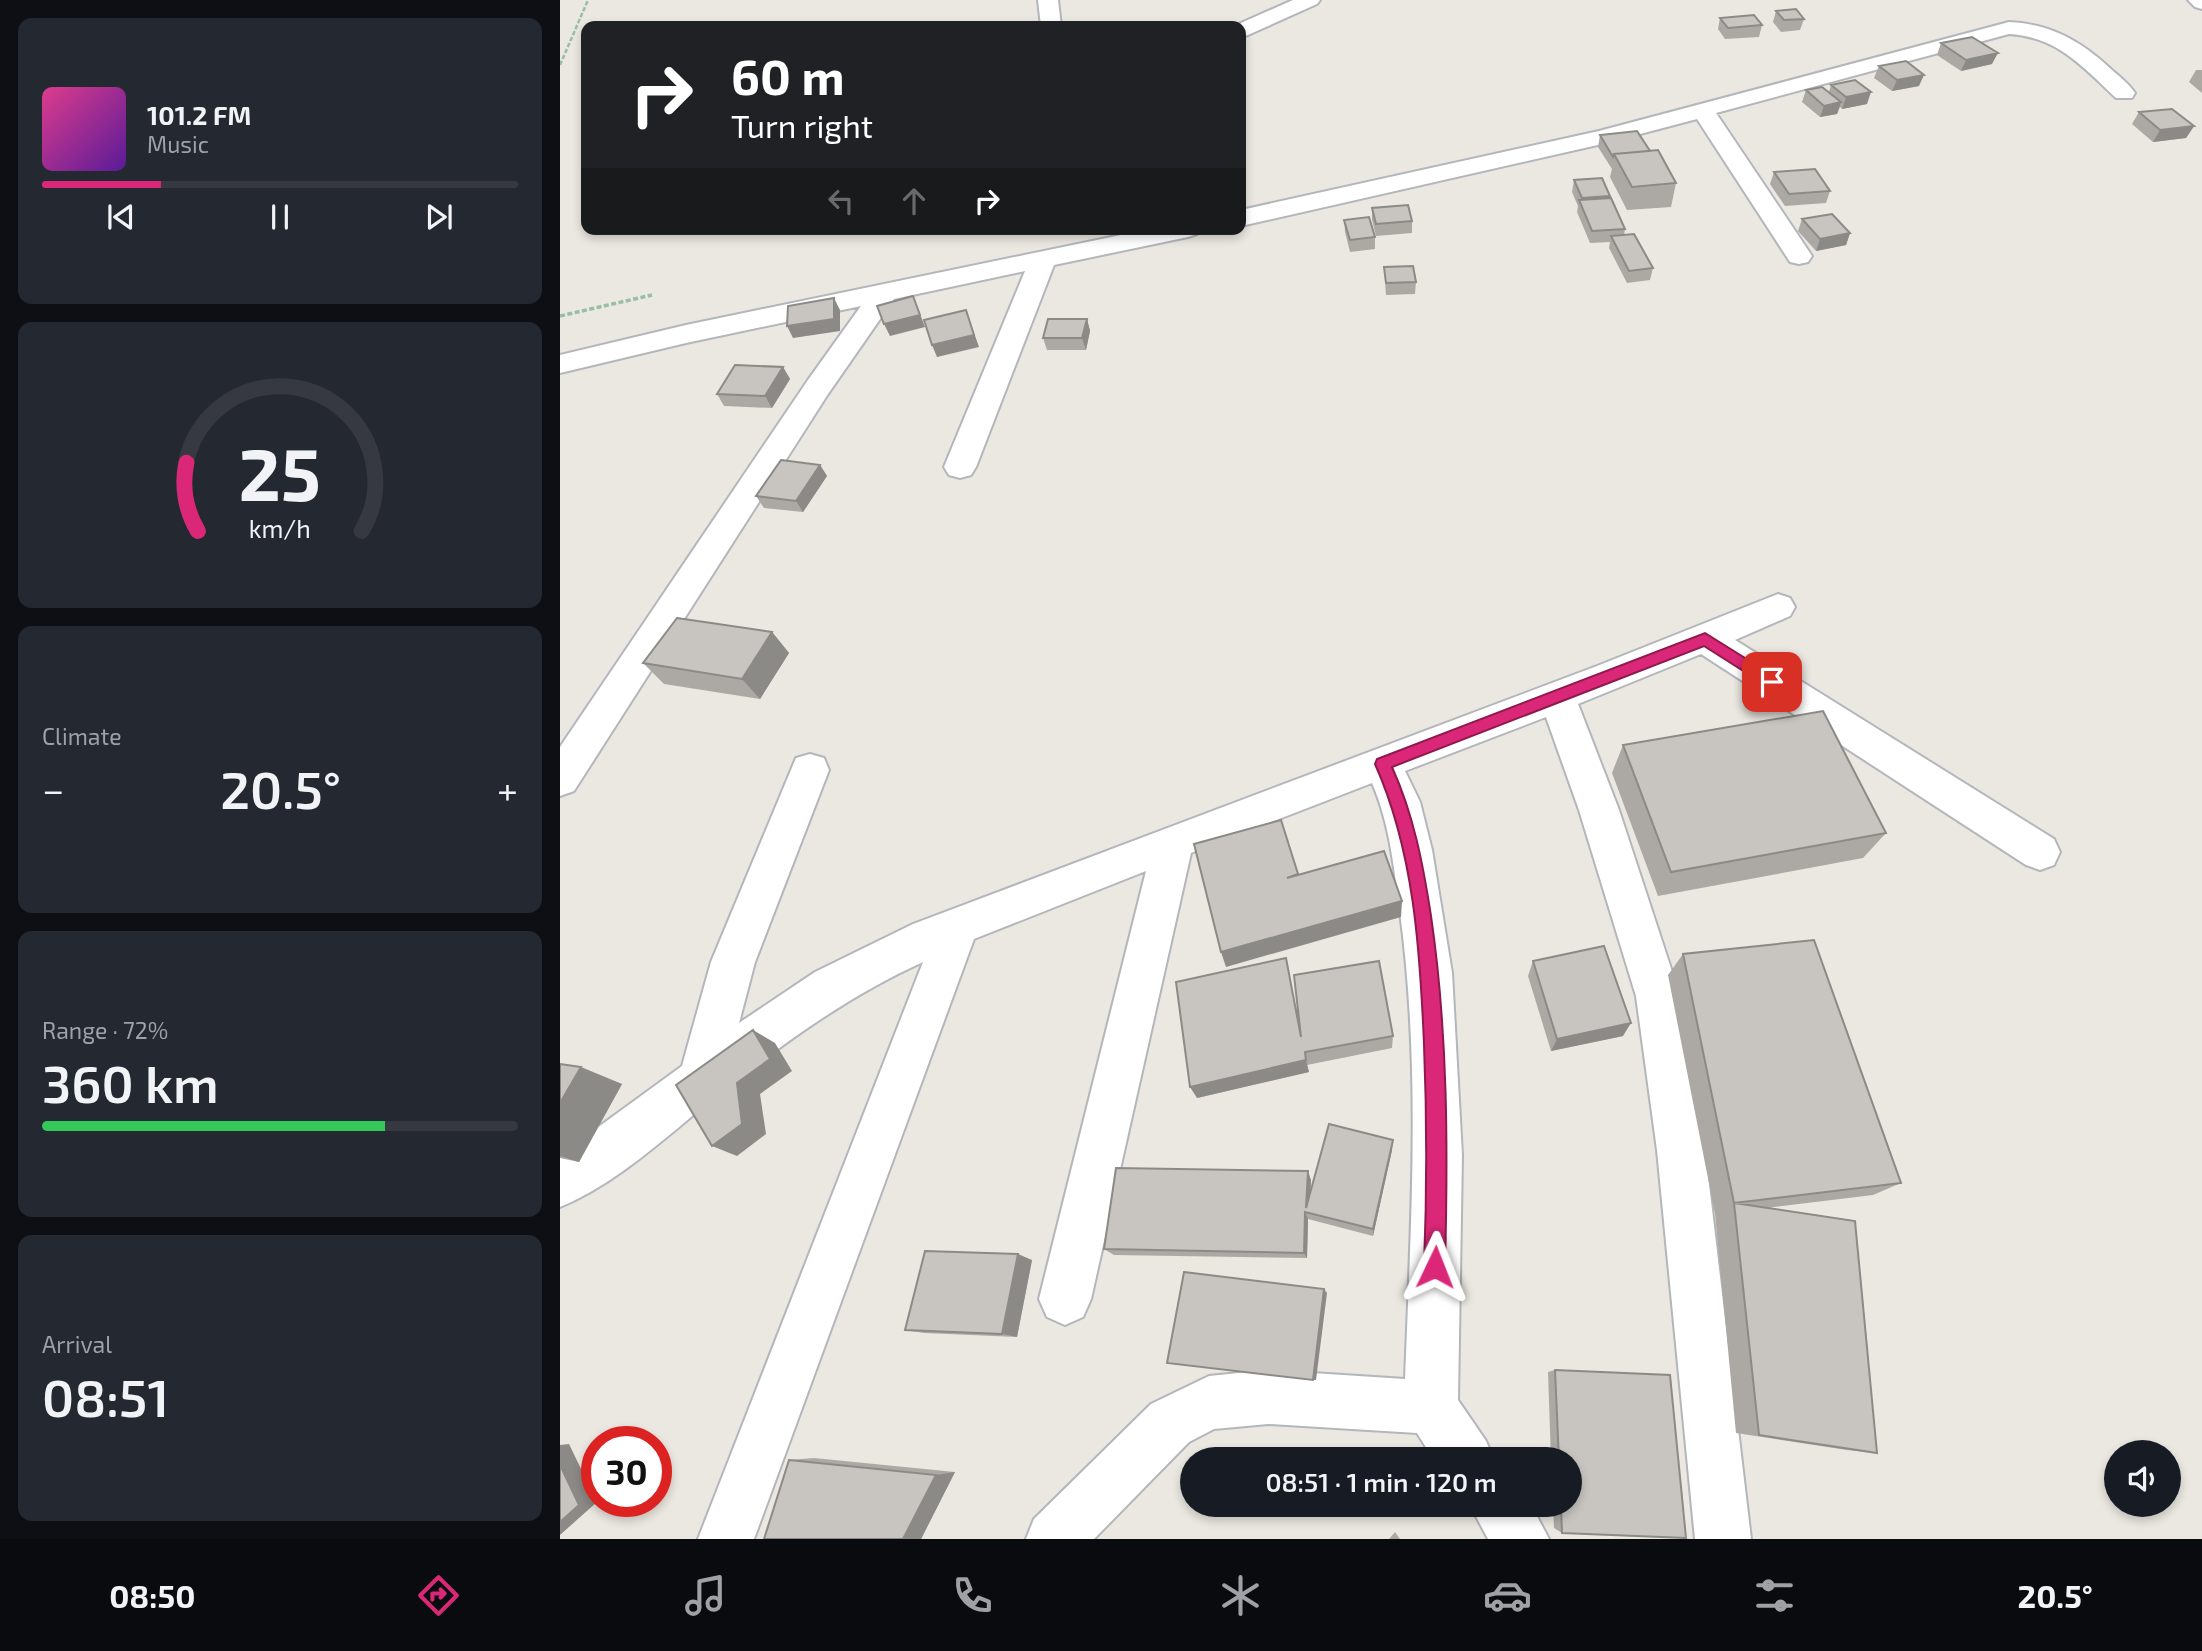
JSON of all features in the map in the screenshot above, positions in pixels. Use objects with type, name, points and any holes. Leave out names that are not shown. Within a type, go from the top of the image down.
[{"type":"street","points":[[1048,0],[1050,21]]},
{"type":"street","points":[[1246,29],[1310,0]]},
{"type":"street","points":[[2198,0],[2202,3]]},
{"type":"street","points":[[1246,217],[1563,146],[2009,28],[2040,30],[2056,36],[2124,93]]},
{"type":"street","points":[[1703,111],[1799,256]]},
{"type":"street","points":[[560,365],[685,334],[1042,260],[1074,241],[1131,235]]},
{"type":"street","points":[[960,467],[1042,260]]},
{"type":"street","points":[[560,779],[818,387],[884,293]]},
{"type":"street","points":[[560,1183],[621,1142],[701,1078],[830,987],[885,959],[1173,842],[1705,639],[1778,607]]},
{"type":"street","points":[[1705,639],[2040,852]]},
{"type":"street","points":[[1557,696],[1599,810],[1658,996],[1681,1150],[1723,1539]]},
{"type":"street","points":[[1383,764],[1400,802],[1412,850],[1430,973],[1438,1155],[1431,1406],[1458,1447]]},
{"type":"street","points":[[701,1078],[733,962],[810,770]]},
{"type":"street","points":[[1065,1299],[1173,842]]},
{"type":"street","points":[[726,1539],[957,929]]},
{"type":"street","points":[[1054,1539],[1170,1423],[1209,1403],[1268,1397],[1431,1406]]},
{"type":"street","points":[[1506,1517],[1521,1539]]},
{"type":"path","points":[[560,65],[588,0]]},
{"type":"path","points":[[560,316],[652,295]]},
{"type":"building","points":[[1796,9],[1804,19],[1784,20],[1776,11]]},
{"type":"building","points":[[1754,15],[1762,25],[1728,28],[1720,18]]},
{"type":"building","points":[[1972,37],[1998,53],[1966,60],[1941,43]]},
{"type":"building","points":[[1906,61],[1924,75],[1897,80],[1879,66]]},
{"type":"building","points":[[1855,80],[1871,92],[1846,97],[1831,85]]},
{"type":"building","points":[[1822,87],[1841,102],[1824,106],[1806,90]]},
{"type":"building","points":[[2172,109],[2194,126],[2160,130],[2139,112]]},
{"type":"building","points":[[1637,131],[1650,151],[1614,154],[1613,157],[1600,135]]},
{"type":"building","points":[[1658,150],[1676,183],[1632,187],[1614,154]]},
{"type":"building","points":[[1815,169],[1830,191],[1789,194],[1774,172]]},
{"type":"building","points":[[1602,178],[1610,196],[1582,198],[1574,180]]},
{"type":"building","points":[[1611,198],[1625,229],[1592,231],[1579,200]]},
{"type":"building","points":[[1408,205],[1412,221],[1376,224],[1372,208]]},
{"type":"building","points":[[1832,214],[1850,233],[1820,239],[1802,219]]},
{"type":"building","points":[[1369,217],[1375,237],[1350,240],[1344,220]]},
{"type":"building","points":[[1634,234],[1653,268],[1629,271],[1611,236]]},
{"type":"building","points":[[1413,266],[1416,282],[1386,283],[1384,267]]},
{"type":"building","points":[[913,296],[920,315],[884,324],[877,306]]},
{"type":"building","points":[[834,298],[834,319],[787,326],[788,306]]},
{"type":"building","points":[[966,310],[974,335],[932,345],[924,320]]},
{"type":"building","points":[[1048,319],[1087,319],[1082,338],[1043,338]]},
{"type":"building","points":[[735,365],[783,367],[765,396],[717,394]]},
{"type":"building","points":[[781,460],[820,465],[796,501],[756,496]]},
{"type":"building","points":[[677,618],[772,632],[742,679],[643,663]]},
{"type":"building","points":[[1823,711],[1886,833],[1671,872],[1623,745]]},
{"type":"building","points":[[1281,820],[1298,874],[1287,878],[1384,851],[1402,901],[1221,952],[1194,844]]},
{"type":"building","points":[[1814,940],[1901,1183],[1734,1203],[1683,954]]},
{"type":"building","points":[[1604,946],[1631,1023],[1557,1039],[1533,961]]},
{"type":"building","points":[[1286,958],[1301,1037],[1294,975],[1379,961],[1393,1036],[1305,1052],[1306,1060],[1190,1087],[1176,982]]},
{"type":"building","points":[[753,1030],[770,1059],[737,1083],[742,1124],[712,1146],[676,1085]]},
{"type":"building","points":[[560,1064],[581,1067],[560,1103]]},
{"type":"building","points":[[1329,1124],[1393,1140],[1373,1229],[1305,1212],[1304,1253],[1104,1249],[1116,1168],[1308,1171],[1306,1208]]},
{"type":"building","points":[[1734,1203],[1855,1221],[1877,1453],[1759,1435]]},
{"type":"building","points":[[925,1251],[1018,1254],[1002,1334],[905,1330]]},
{"type":"building","points":[[1184,1272],[1324,1289],[1313,1380],[1167,1363]]},
{"type":"building","points":[[1555,1370],[1670,1375],[1686,1538],[1562,1533],[1561,1517],[1582,1517],[1582,1447],[1558,1447]]},
{"type":"building","points":[[789,1460],[936,1475],[903,1539],[764,1539]]},
{"type":"building","points":[[560,1465],[579,1505],[560,1522]]},
{"type":"route","points":[[1435,1267],[1438,1155],[1430,973],[1412,850],[1400,802],[1383,764],[1705,639],[1772,682]]}]
